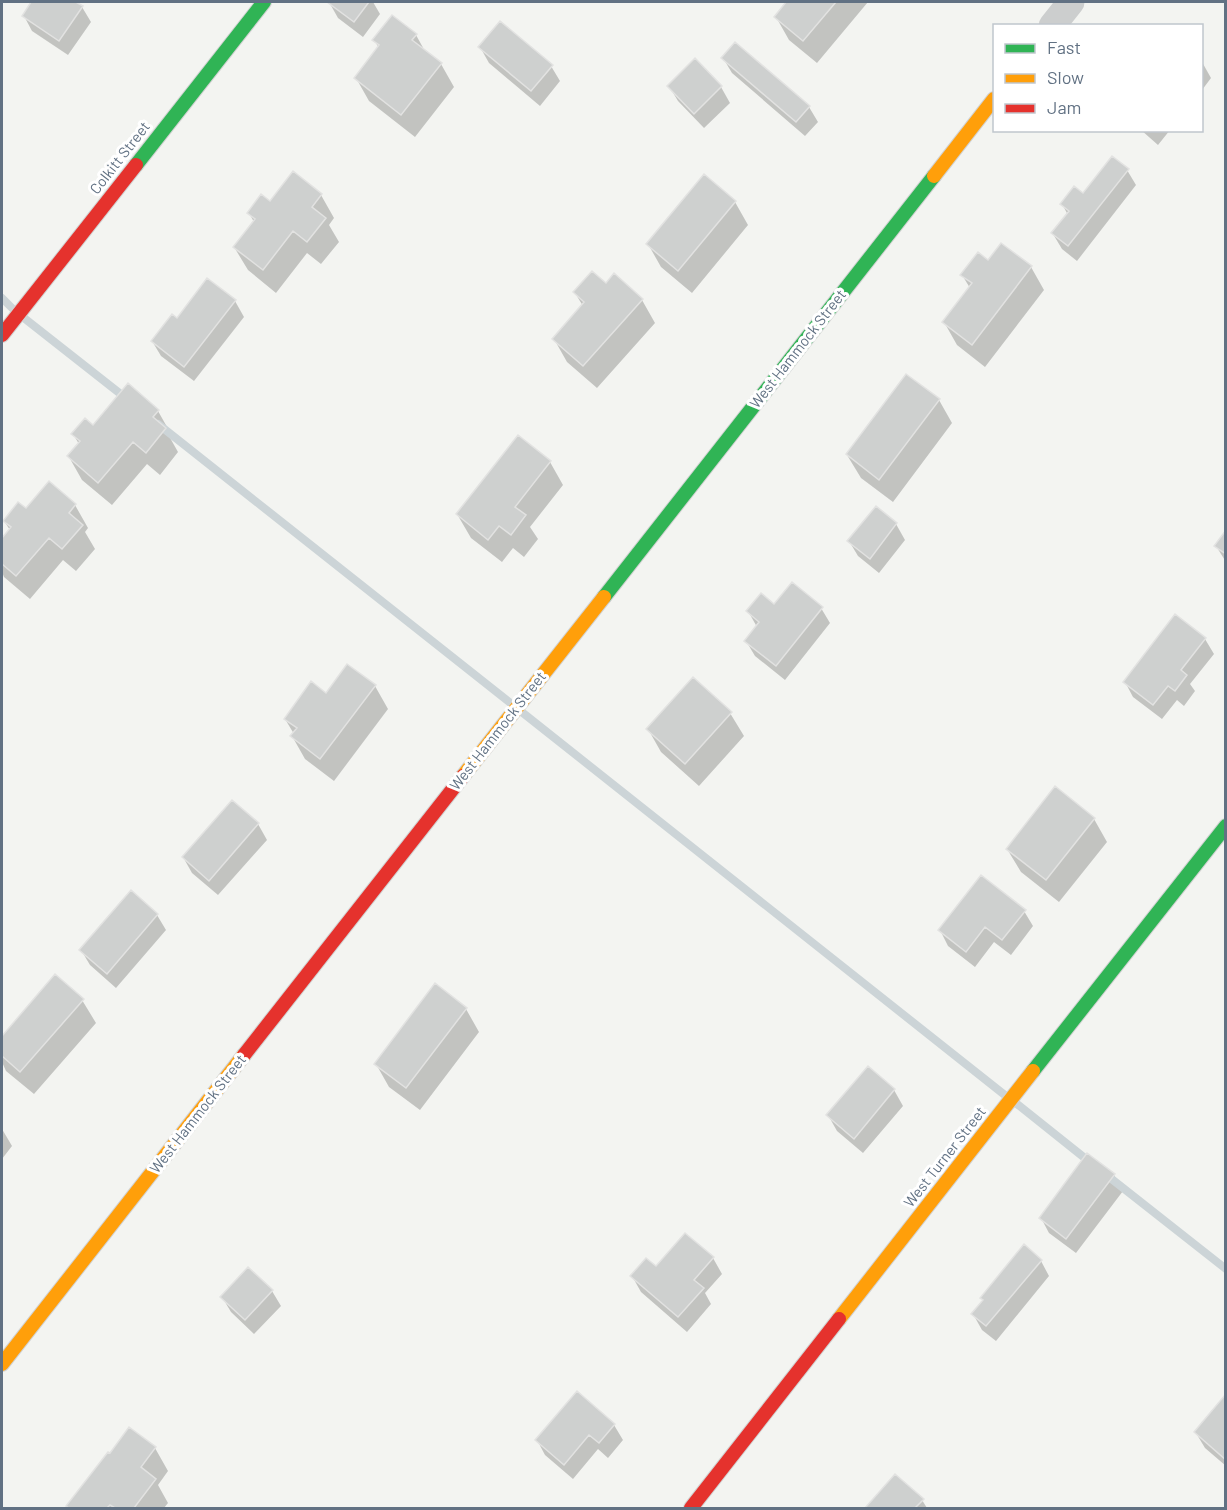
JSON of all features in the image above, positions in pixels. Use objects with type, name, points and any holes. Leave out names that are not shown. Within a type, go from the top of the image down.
[{"type":"street","name":"Colkitt Street","points":[[2,335],[264,2]]},
{"type":"street","points":[[1054,24],[1071,2]]},
{"type":"street","name":"West Hammock Street","points":[[2,1364],[993,100]]},
{"type":"street","name":"West Turner Street","points":[[691,1509],[1226,826]]},
{"type":"building","points":[[31,2],[76,2],[83,6],[59,41],[22,16]]},
{"type":"building","points":[[327,2],[369,2],[354,22]]},
{"type":"building","points":[[786,2],[836,2],[803,41],[774,17]]},
{"type":"building","points":[[392,15],[417,34],[412,40],[442,63],[401,115],[354,78],[379,45],[372,40]]},
{"type":"building","points":[[500,21],[553,65],[531,91],[478,47]]},
{"type":"building","points":[[735,42],[810,106],[796,122],[721,58]]},
{"type":"building","points":[[695,58],[722,86],[694,114],[667,86]]},
{"type":"building","points":[[1112,156],[1129,169],[1068,246],[1051,233],[1069,211],[1060,204],[1074,186],[1083,193]]},
{"type":"building","points":[[293,171],[322,194],[312,207],[326,218],[307,242],[293,231],[263,270],[233,247],[255,219],[247,213],[261,194],[270,201]]},
{"type":"building","points":[[704,174],[736,201],[678,271],[646,244]]},
{"type":"building","points":[[1001,243],[1032,266],[972,345],[942,322],[972,283],[960,275],[978,252],[988,260]]},
{"type":"building","points":[[592,271],[606,283],[614,273],[643,299],[583,366],[552,339],[584,302],[573,292]]},
{"type":"building","points":[[207,278],[236,300],[184,367],[151,341],[172,314],[177,318]]},
{"type":"building","points":[[906,374],[940,399],[879,480],[846,454]]},
{"type":"building","points":[[128,383],[159,410],[153,417],[166,428],[146,453],[133,442],[98,483],[67,456],[80,441],[71,434],[85,418],[93,425]]},
{"type":"building","points":[[518,435],[551,461],[515,507],[526,515],[511,535],[499,526],[488,540],[456,514]]},
{"type":"building","points":[[49,481],[76,504],[69,513],[83,525],[62,549],[49,538],[16,576],[2,564],[2,538],[11,527],[3,521],[18,502],[26,508]]},
{"type":"building","points":[[876,506],[897,523],[870,559],[847,541]]},
{"type":"building","points":[[1226,530],[1226,554],[1214,546]]},
{"type":"building","points":[[792,582],[823,607],[776,666],[744,641],[759,622],[746,611],[761,593],[774,604]]},
{"type":"building","points":[[1175,614],[1206,638],[1181,670],[1187,675],[1175,691],[1168,686],[1153,705],[1123,682]]},
{"type":"building","points":[[347,664],[376,685],[320,759],[290,736],[297,728],[284,719],[311,681],[326,693]]},
{"type":"building","points":[[693,677],[732,712],[685,764],[646,729]]},
{"type":"building","points":[[1055,786],[1095,818],[1046,880],[1006,849]]},
{"type":"building","points":[[232,800],[259,823],[209,881],[182,857]]},
{"type":"building","points":[[981,875],[1026,910],[1002,940],[985,927],[966,952],[938,930]]},
{"type":"building","points":[[131,890],[158,914],[107,974],[79,950]]},
{"type":"building","points":[[55,974],[84,999],[20,1072],[2,1056],[2,1036]]},
{"type":"building","points":[[435,983],[467,1008],[406,1088],[374,1064]]},
{"type":"building","points":[[868,1066],[895,1089],[854,1139],[826,1115]]},
{"type":"building","points":[[1087,1153],[1115,1174],[1066,1239],[1039,1218]]},
{"type":"building","points":[[685,1233],[714,1257],[694,1280],[704,1288],[678,1317],[630,1276],[646,1258],[656,1266]]},
{"type":"building","points":[[1024,1244],[1042,1260],[986,1326],[971,1314],[983,1300],[980,1298]]},
{"type":"building","points":[[248,1267],[273,1290],[245,1320],[220,1297]]},
{"type":"building","points":[[577,1391],[615,1424],[599,1443],[589,1435],[564,1465],[535,1440]]},
{"type":"building","points":[[1226,1396],[1226,1460],[1194,1432]]},
{"type":"building","points":[[129,1427],[156,1447],[141,1467],[156,1479],[134,1508],[115,1508],[110,1505],[107,1508],[69,1508],[66,1506],[108,1452],[110,1453]]},
{"type":"building","points":[[895,1474],[924,1499],[915,1508],[865,1508]]},
{"type":"waterway","points":[[2,298],[14,310]]},
{"type":"waterway","points":[[24,318],[127,399]]},
{"type":"waterway","points":[[158,424],[513,705]]},
{"type":"waterway","points":[[523,713],[1006,1096]]},
{"type":"waterway","points":[[1017,1104],[1091,1163]]},
{"type":"waterway","points":[[1104,1173],[1226,1269]]},
{"type":"traffic: fast","points":[[136,165],[264,2]]},
{"type":"traffic: fast","points":[[604,597],[934,176]]},
{"type":"traffic: fast","points":[[1033,1071],[1226,826]]},
{"type":"traffic: slow","points":[[934,176],[993,100]]},
{"type":"traffic: slow","points":[[463,776],[604,597]]},
{"type":"traffic: slow","points":[[2,1364],[244,1055]]},
{"type":"traffic: slow","points":[[839,1319],[1033,1071]]},
{"type":"traffic: jam","points":[[2,335],[136,165]]},
{"type":"traffic: jam","points":[[244,1055],[463,776]]},
{"type":"traffic: jam","points":[[691,1508],[839,1319]]}]
